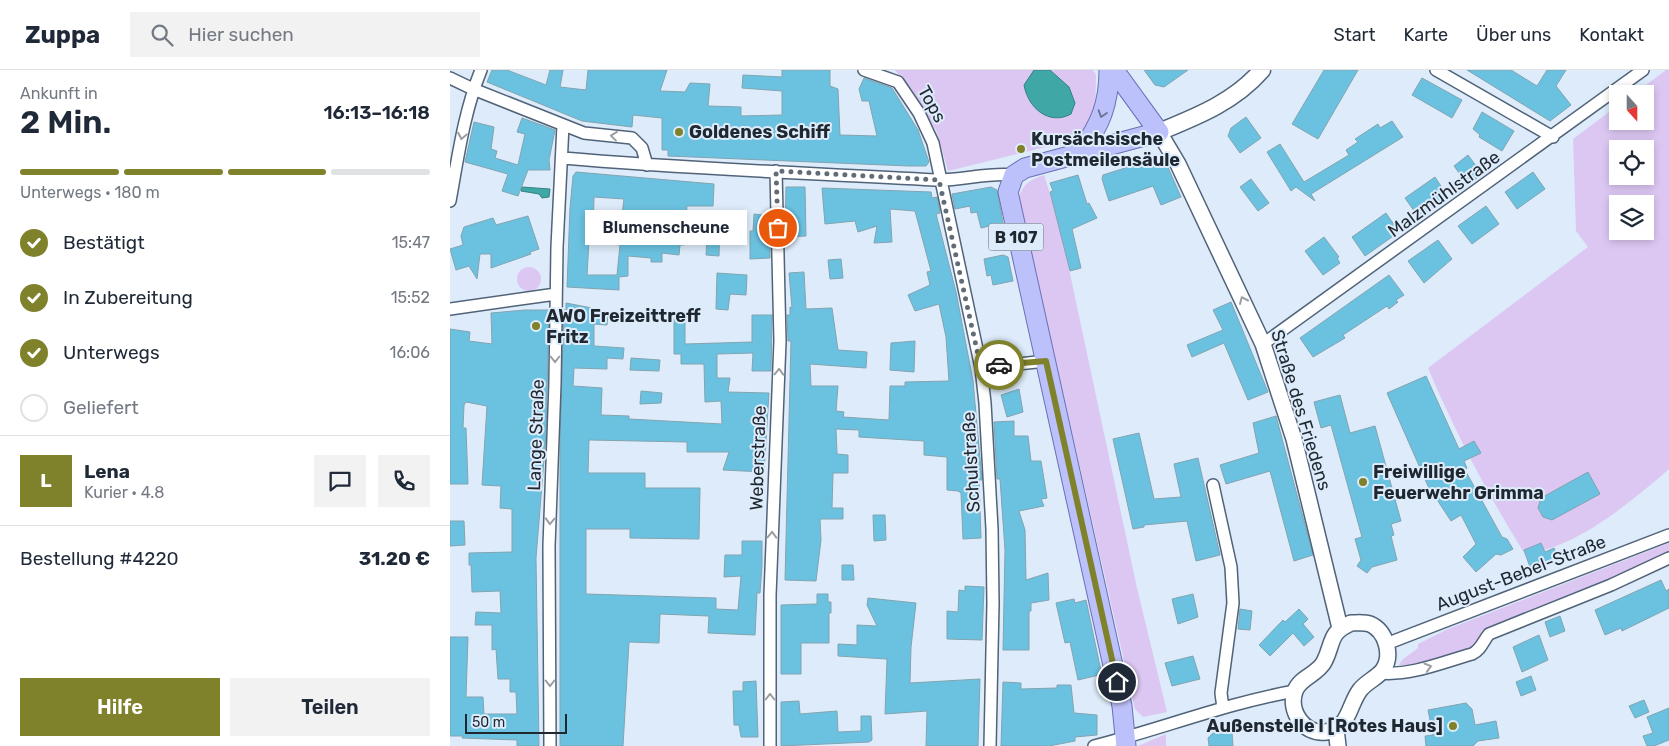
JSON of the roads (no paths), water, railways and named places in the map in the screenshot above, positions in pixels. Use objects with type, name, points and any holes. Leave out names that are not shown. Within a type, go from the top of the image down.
[{"type":"main road","points":[[1080,153],[1096,130],[1102,116],[1109,89],[1109,70]]},
{"type":"main road","points":[[1114,70],[1159,132]]},
{"type":"main road","points":[[1014,176],[1025,168],[1159,132],[1225,103],[1250,84],[1262,70]]},
{"type":"main road","name":"B 107","points":[[1014,176],[1008,192],[1122,706],[1126,742]]},
{"type":"street","points":[[450,201],[473,89],[481,70]]},
{"type":"street","name":"Tops","points":[[864,70],[898,82],[910,98],[932,143],[939,180]]},
{"type":"street","points":[[1436,70],[1553,137]]},
{"type":"street","name":"Malzmühlstraße","points":[[1263,344],[1553,137],[1643,70]]},
{"type":"street","points":[[450,78],[584,133],[632,138],[642,148],[647,164]]},
{"type":"street","name":"Lange Straße","points":[[550,746],[549,546],[556,383],[558,202],[563,158],[563,125]]},
{"type":"street","name":"Straße des Friedens","points":[[1159,132],[1178,164],[1263,344],[1294,439],[1340,628]]},
{"type":"street","points":[[563,158],[939,180],[999,174],[1014,176]]},
{"type":"street","name":"Weberstraße","points":[[770,746],[770,595],[780,341],[776,171]]},
{"type":"street","name":"Schulstraße","points":[[939,180],[981,368],[992,529],[993,603],[990,746]]},
{"type":"street","points":[[450,309],[556,294]]},
{"type":"street","points":[[981,368],[1046,361]]},
{"type":"street","points":[[1212,485],[1231,567],[1233,602],[1222,694],[1223,708]]},
{"type":"street","name":"August-Bebel-Straße","points":[[1386,644],[1669,535]]},
{"type":"street","points":[[1380,673],[1392,674],[1411,671],[1472,654],[1480,648],[1483,640],[1489,634],[1611,585],[1669,558]]},
{"type":"street","points":[[1351,623],[1370,624],[1382,634],[1386,644],[1388,654],[1384,668],[1361,688],[1347,719],[1336,729],[1320,732],[1306,727],[1295,712],[1292,704],[1295,691],[1299,684],[1324,664],[1331,640],[1340,628],[1351,623]]},
{"type":"street","points":[[1094,746],[1126,742],[1223,708],[1257,698],[1295,691]]},
{"type":"street","points":[[1336,729],[1338,746]]},
{"type":"place","name":"Goldenes Schiff","points":[[679,132]]},
{"type":"place","name":"Kursächsische Postmeilensäule","points":[[1021,149]]},
{"type":"place","name":"Blumenscheune","points":[[778,228]]},
{"type":"place","name":"AWO Freizeittreff Fritz","points":[[536,326]]},
{"type":"place","name":"Freiwillige Feuerwehr Grimma","points":[[1363,482]]},
{"type":"place","name":"Außenstelle l [Rotes Haus]","points":[[1453,726]]}]
